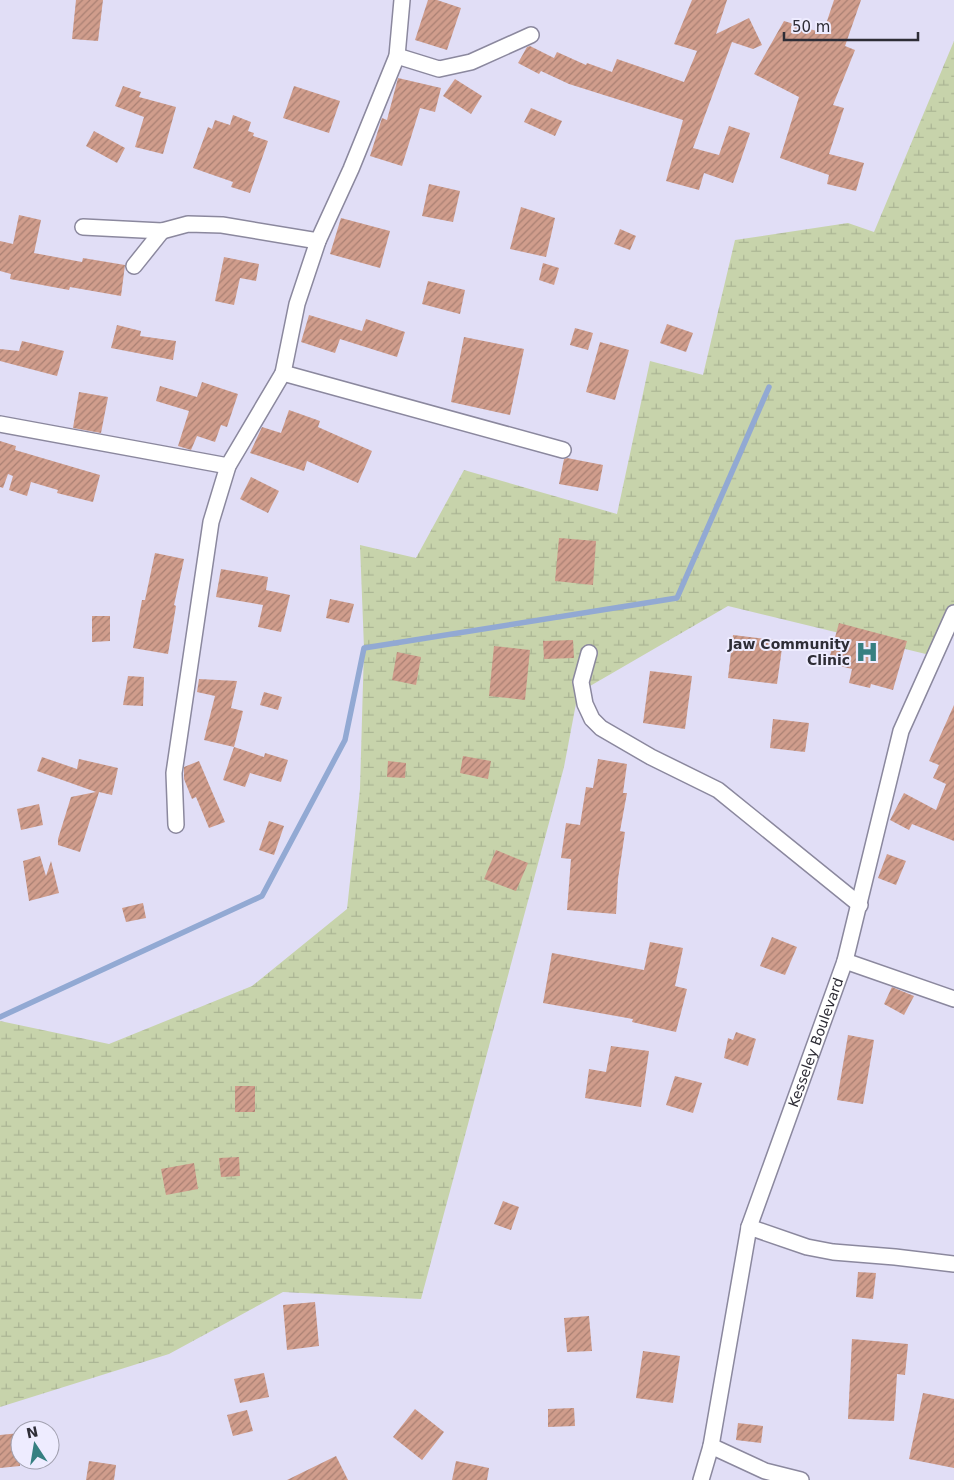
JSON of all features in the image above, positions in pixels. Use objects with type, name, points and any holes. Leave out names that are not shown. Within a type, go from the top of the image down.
[{"type":"street","points":[[176,825],[176,763],[211,522],[228,466],[283,373],[298,304],[318,241],[398,56],[402,0]]},
{"type":"street","points":[[398,56],[439,69],[471,62],[531,34]]},
{"type":"street","points":[[83,227],[162,231],[188,224],[222,225],[318,241]]},
{"type":"street","points":[[134,266],[162,231]]},
{"type":"street","points":[[283,373],[563,450]]},
{"type":"street","points":[[0,424],[228,466]]},
{"type":"street","name":"Kesseley Boulevard","points":[[701,1480],[711,1446],[749,1227],[845,960],[860,905],[901,731],[954,613]]},
{"type":"street","points":[[589,653],[582,682],[585,704],[592,719],[600,728],[718,790],[860,905]]},
{"type":"street","points":[[845,960],[954,999]]},
{"type":"street","points":[[749,1227],[808,1248],[833,1252],[895,1256],[954,1264]]},
{"type":"street","points":[[711,1446],[765,1471],[801,1480]]},
{"type":"green space","points":[[954,41],[954,613],[934,656],[728,606],[578,693],[564,767],[421,1299],[283,1292],[169,1354],[0,1407],[0,1021],[109,1044],[252,986],[347,909],[360,789],[364,648],[360,545],[416,558],[464,470],[617,514],[650,361],[703,375],[735,240],[848,223],[874,232]]},
{"type":"building","points":[[76,0],[103,0],[98,41],[72,39]]},
{"type":"building","points":[[428,0],[437,0],[461,8],[447,50],[415,40]]},
{"type":"building","points":[[692,0],[727,0],[716,34],[749,18],[762,45],[753,49],[732,42],[693,148],[719,155],[729,126],[750,133],[733,183],[704,173],[699,190],[666,181],[683,120],[569,84],[541,71],[539,74],[518,63],[527,47],[530,46],[554,58],[557,52],[586,65],[587,63],[612,72],[617,59],[684,82],[697,51],[674,44]]},
{"type":"building","points":[[834,0],[861,0],[845,46],[855,50],[833,105],[844,108],[829,154],[864,163],[856,191],[827,184],[829,175],[780,158],[799,97],[754,74],[784,21],[823,33]]},
{"type":"building","points":[[398,78],[441,88],[435,112],[420,108],[402,166],[370,156],[382,118],[387,120]]},
{"type":"building","points":[[455,79],[482,96],[471,114],[443,96]]},
{"type":"building","points":[[123,86],[141,92],[139,97],[176,107],[163,154],[135,147],[144,117],[115,106]]},
{"type":"building","points":[[294,86],[340,101],[329,133],[283,118]]},
{"type":"building","points":[[531,108],[562,121],[555,136],[524,122]]},
{"type":"building","points":[[233,115],[251,122],[248,131],[254,133],[253,136],[268,141],[250,193],[231,187],[233,182],[193,168],[208,127],[212,129],[215,120],[230,125]]},
{"type":"building","points":[[94,131],[125,148],[117,163],[86,146]]},
{"type":"building","points":[[429,184],[460,191],[453,222],[422,216]]},
{"type":"building","points":[[521,207],[555,218],[546,257],[510,249]]},
{"type":"building","points":[[19,215],[41,220],[34,253],[82,262],[83,258],[125,265],[121,296],[70,287],[69,290],[10,279],[11,274],[0,271],[0,241],[13,244]]},
{"type":"building","points":[[341,218],[390,231],[380,268],[330,254]]},
{"type":"building","points":[[620,229],[636,236],[630,250],[614,244]]},
{"type":"building","points":[[224,257],[259,264],[256,281],[240,278],[234,305],[215,301]]},
{"type":"building","points":[[543,263],[559,268],[554,285],[539,280]]},
{"type":"building","points":[[428,281],[465,290],[460,314],[422,304]]},
{"type":"building","points":[[309,315],[362,331],[366,319],[405,332],[397,357],[340,339],[335,353],[301,342]]},
{"type":"building","points":[[667,324],[693,333],[686,352],[660,343]]},
{"type":"building","points":[[117,325],[141,331],[140,336],[176,341],[173,360],[111,348]]},
{"type":"building","points":[[575,328],[593,333],[588,350],[570,345]]},
{"type":"building","points":[[464,337],[524,349],[510,415],[451,402]]},
{"type":"building","points":[[22,341],[64,351],[57,376],[0,361],[0,349],[19,351]]},
{"type":"building","points":[[600,342],[629,350],[615,400],[586,392]]},
{"type":"building","points":[[202,382],[238,394],[227,427],[221,425],[215,442],[197,436],[191,450],[178,446],[189,411],[156,401],[160,386],[197,397]]},
{"type":"building","points":[[79,392],[108,397],[101,433],[73,428]]},
{"type":"building","points":[[289,410],[320,421],[318,427],[372,451],[358,483],[307,461],[304,471],[250,453],[262,427],[281,433]]},
{"type":"building","points":[[0,441],[16,446],[15,450],[100,475],[93,502],[57,493],[58,490],[31,482],[27,496],[9,490],[13,476],[8,474],[3,488],[0,487]]},
{"type":"building","points":[[564,459],[603,465],[598,491],[559,484]]},
{"type":"building","points":[[251,477],[279,491],[268,513],[240,499]]},
{"type":"building","points":[[559,538],[596,541],[593,585],[555,581]]},
{"type":"building","points":[[155,553],[184,559],[174,605],[176,606],[168,654],[133,648],[142,600],[145,600]]},
{"type":"building","points":[[221,569],[268,577],[266,590],[290,595],[281,632],[258,627],[263,605],[216,597]]},
{"type":"building","points":[[330,599],[354,604],[349,623],[326,618]]},
{"type":"building","points":[[92,616],[110,616],[110,641],[92,642]]},
{"type":"building","name":"Jaw Community Clinic","points":[[839,623],[907,641],[893,690],[871,684],[870,688],[849,683],[852,669],[828,663]]},
{"type":"building","points":[[733,635],[783,641],[777,684],[728,678]]},
{"type":"building","points":[[573,640],[574,658],[544,659],[543,641]]},
{"type":"building","points":[[494,646],[530,650],[525,700],[489,696]]},
{"type":"building","points":[[397,652],[421,657],[416,685],[392,680]]},
{"type":"building","points":[[650,671],[692,676],[685,729],[643,723]]},
{"type":"building","points":[[128,676],[144,677],[143,706],[123,705]]},
{"type":"building","points":[[199,679],[237,681],[231,708],[243,711],[234,747],[204,740],[215,696],[197,692]]},
{"type":"building","points":[[264,692],[282,697],[278,710],[260,705]]},
{"type":"building","points":[[954,705],[954,841],[912,824],[909,830],[890,820],[904,793],[936,810],[946,784],[933,778],[939,765],[929,761]]},
{"type":"building","points":[[773,719],[809,723],[805,752],[770,748]]},
{"type":"building","points":[[234,747],[264,757],[265,753],[288,760],[281,782],[250,773],[245,787],[223,780]]},
{"type":"building","points":[[463,756],[491,761],[488,779],[460,773]]},
{"type":"building","points":[[42,757],[77,769],[79,759],[118,768],[112,795],[99,792],[80,852],[58,845],[58,839],[71,797],[96,792],[37,771]]},
{"type":"building","points":[[598,759],[627,764],[623,793],[627,793],[620,831],[625,832],[618,879],[616,914],[567,910],[571,859],[561,858],[566,823],[580,825],[586,787],[593,788]]},
{"type":"building","points":[[199,761],[225,822],[209,828],[196,797],[192,799],[184,779],[184,767]]},
{"type":"building","points":[[388,761],[406,763],[405,778],[387,777]]},
{"type":"building","points":[[39,804],[43,825],[21,830],[17,809]]},
{"type":"building","points":[[269,821],[284,826],[274,855],[259,850]]},
{"type":"building","points":[[496,850],[528,863],[516,891],[484,879]]},
{"type":"building","points":[[887,854],[906,861],[896,885],[878,878]]},
{"type":"building","points":[[40,856],[46,876],[51,861],[59,893],[29,901],[23,861]]},
{"type":"building","points":[[143,903],[146,918],[126,922],[122,908]]},
{"type":"building","points":[[772,937],[797,947],[785,975],[760,966]]},
{"type":"building","points":[[650,942],[683,948],[675,986],[687,989],[676,1032],[632,1022],[633,1019],[543,1003],[552,953],[644,970]]},
{"type":"building","points":[[892,987],[914,996],[904,1015],[884,1004]]},
{"type":"building","points":[[736,1032],[756,1039],[748,1066],[724,1058],[728,1038],[733,1040]]},
{"type":"building","points":[[848,1035],[874,1040],[863,1104],[837,1100]]},
{"type":"building","points":[[611,1046],[649,1051],[641,1107],[585,1098],[589,1069],[606,1072]]},
{"type":"building","points":[[675,1076],[702,1083],[693,1113],[666,1105]]},
{"type":"building","points":[[235,1086],[255,1086],[255,1112],[235,1112]]},
{"type":"building","points":[[239,1157],[240,1176],[221,1177],[219,1158]]},
{"type":"building","points":[[194,1163],[198,1189],[166,1195],[161,1169]]},
{"type":"building","points":[[503,1201],[519,1207],[511,1230],[494,1224]]},
{"type":"building","points":[[858,1272],[876,1273],[873,1299],[856,1297]]},
{"type":"building","points":[[315,1302],[319,1346],[287,1350],[283,1305]]},
{"type":"building","points":[[589,1316],[592,1351],[567,1352],[564,1318]]},
{"type":"building","points":[[852,1339],[908,1344],[905,1375],[897,1374],[894,1421],[848,1419]]},
{"type":"building","points":[[643,1351],[680,1356],[673,1403],[636,1398]]},
{"type":"building","points":[[264,1373],[269,1397],[240,1403],[234,1379]]},
{"type":"building","points":[[923,1393],[954,1399],[954,1468],[909,1459]]},
{"type":"building","points":[[574,1408],[575,1426],[548,1427],[548,1409]]},
{"type":"building","points":[[415,1409],[444,1432],[422,1460],[393,1437]]},
{"type":"building","points":[[247,1410],[253,1431],[233,1436],[227,1415]]},
{"type":"building","points":[[738,1423],[763,1426],[761,1443],[736,1440]]},
{"type":"building","points":[[10,1434],[10,1467],[0,1468],[0,1435]]},
{"type":"building","points":[[336,1456],[348,1480],[287,1480]]},
{"type":"building","points":[[89,1461],[116,1465],[114,1480],[86,1480]]},
{"type":"building","points":[[456,1461],[489,1468],[487,1480],[452,1480]]},
{"type":"waterway","points":[[0,1017],[262,896],[345,740],[364,648],[677,598],[769,387]]},
{"type":"place","name":"Jaw Community Clinic","points":[[867,652]]}]
